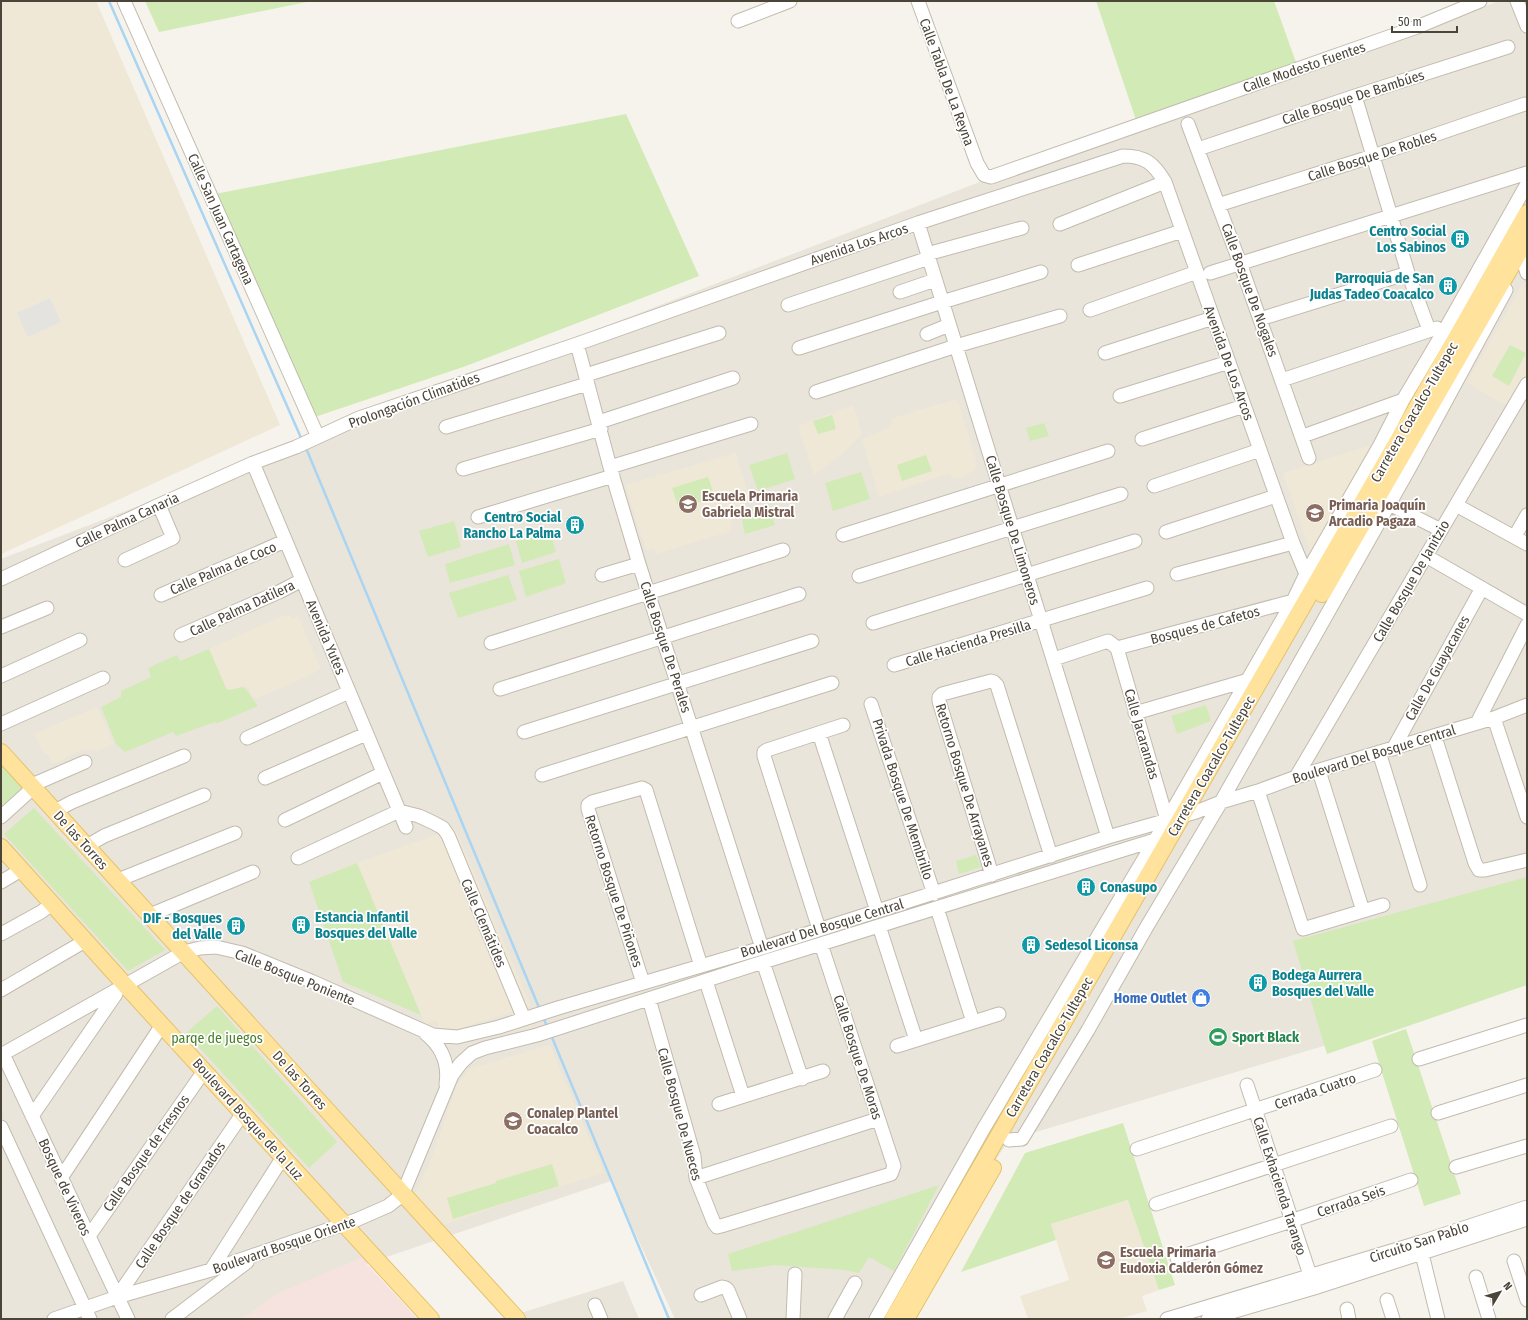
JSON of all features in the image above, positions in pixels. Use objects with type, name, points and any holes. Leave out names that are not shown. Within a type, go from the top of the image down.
[{"type":"main road","name":"Carretera Coacalco-Tultepec","points":[[893,1319],[1183,818],[1527,213]]},
{"type":"main road","name":"Carretera Coacalco-Tultepec","points":[[906,1319],[1009,1140],[1183,818],[1527,239]]},
{"type":"main road","name":"De las Torres","points":[[1,752],[517,1319]]},
{"type":"main road","name":"Boulevard Bosque de la Luz","points":[[1,847],[85,941],[122,988],[162,1025],[431,1319]]},
{"type":"street","name":"Calle San Juan Cartagena","points":[[124,1],[315,438]]},
{"type":"street","points":[[738,21],[790,1]]},
{"type":"street","name":"Calle Tabla De La Reyna","points":[[918,1],[977,163]]},
{"type":"street","name":"Calle Modesto Fuentes","points":[[977,163],[984,175],[991,177],[1417,27],[1480,1]]},
{"type":"street","points":[[1522,5],[1527,26]]},
{"type":"street","name":"Calle Bosque De Bambúes","points":[[1198,148],[1508,47]]},
{"type":"street","points":[[1355,96],[1408,273],[1429,330]]},
{"type":"street","name":"Calle Bosque De Robles","points":[[1218,205],[1373,156],[1525,104]]},
{"type":"street","name":"Calle Bosque De Nogales","points":[[1188,124],[1303,436],[1309,458]]},
{"type":"street","name":"Avenida Los Arcos","points":[[577,344],[918,223],[1123,156],[1134,156],[1144,159]]},
{"type":"street","name":"Avenida De Los Arcos","points":[[1144,159],[1157,169],[1165,182],[1276,496],[1306,574]]},
{"type":"street","points":[[1210,273],[1527,173]]},
{"type":"street","points":[[1060,224],[1165,182]]},
{"type":"street","points":[[1183,818],[1245,681],[1293,601],[1306,574],[1380,445],[1403,400],[1447,326],[1527,184]]},
{"type":"street","name":"Calle Bosque De Limoneros","points":[[918,223],[1108,837]]},
{"type":"street","points":[[788,305],[928,256],[1022,228]]},
{"type":"street","points":[[1078,265],[1182,231]]},
{"type":"street","points":[[1525,257],[1527,273]]},
{"type":"street","points":[[1009,1140],[1022,1139],[1088,1030],[1146,928],[1221,802],[1389,504],[1525,257]]},
{"type":"street","points":[[799,348],[1041,272]]},
{"type":"street","points":[[1090,310],[1197,272]]},
{"type":"street","points":[[1260,319],[1408,273]]},
{"type":"street","points":[[900,292],[935,280]]},
{"type":"street","points":[[816,392],[956,346],[1060,316]]},
{"type":"street","points":[[1105,353],[1213,318]]},
{"type":"street","points":[[927,334],[949,325]]},
{"type":"street","points":[[1282,380],[1429,330],[1447,326]]},
{"type":"street","points":[[446,427],[719,333]]},
{"type":"street","name":"Prolongación Climatides","points":[[253,463],[296,447],[359,418],[577,344]]},
{"type":"street","name":"Calle Bosque De Perales","points":[[577,344],[639,564],[762,948]]},
{"type":"street","points":[[1120,396],[1229,362]]},
{"type":"street","points":[[464,469],[600,426],[733,378]]},
{"type":"street","name":"Calle Bosque De Janitzio","points":[[1296,778],[1527,384]]},
{"type":"street","points":[[1303,436],[1403,400]]},
{"type":"street","points":[[1142,439],[1244,406]]},
{"type":"street","points":[[478,517],[751,424]]},
{"type":"street","points":[[1154,486],[1260,450]]},
{"type":"street","points":[[843,536],[1108,451]]},
{"type":"street","name":"Calle Palma Canaria","points":[[1,579],[253,463]]},
{"type":"street","name":"Avenida Yutes","points":[[253,463],[406,827]]},
{"type":"street","points":[[859,576],[1121,494]]},
{"type":"street","points":[[1166,532],[1276,496]]},
{"type":"street","points":[[1389,504],[1441,530]]},
{"type":"street","points":[[125,560],[172,538],[159,505]]},
{"type":"street","points":[[1456,505],[1515,536],[1527,544]]},
{"type":"street","points":[[1515,536],[1527,514]]},
{"type":"street","name":"Calle Palma de Coco","points":[[161,594],[285,541]]},
{"type":"street","points":[[874,623],[1135,542]]},
{"type":"street","points":[[1177,574],[1293,543]]},
{"type":"street","points":[[491,643],[783,550]]},
{"type":"street","points":[[1426,556],[1527,614]]},
{"type":"street","points":[[602,575],[639,564]]},
{"type":"street","name":"Calle Palma Datilera","points":[[182,635],[280,592],[302,580]]},
{"type":"street","name":"Calle Hacienda Presilla","points":[[894,666],[1147,588]]},
{"type":"street","name":"Calle De Guayacanes","points":[[1393,748],[1482,588]]},
{"type":"street","points":[[500,689],[799,594]]},
{"type":"street","name":"Bosques de Cafetos","points":[[1117,648],[1293,601]]},
{"type":"street","points":[[1,627],[47,608]]},
{"type":"street","points":[[1477,723],[1527,625]]},
{"type":"street","points":[[1,676],[80,640]]},
{"type":"street","points":[[524,732],[812,641]]},
{"type":"street","points":[[1054,659],[1108,641],[1117,648]]},
{"type":"street","name":"Calle Jacarandas","points":[[1117,648],[1135,713],[1183,818]]},
{"type":"street","points":[[1,724],[103,678]]},
{"type":"street","name":"Retorno Bosque De Arrayanes","points":[[992,875],[939,701],[939,697],[942,694],[991,681],[997,685],[1051,856]]},
{"type":"street","points":[[1135,713],[1245,681]]},
{"type":"street","points":[[542,775],[832,683]]},
{"type":"street","points":[[247,738],[349,692]]},
{"type":"street","name":"Privada Bosque De Membrillo","points":[[871,704],[934,894]]},
{"type":"street","name":"Boulevard Del Bosque Central","points":[[421,1030],[433,1035],[457,1037],[499,1027],[643,982],[762,948],[1108,837],[1183,818],[1221,802],[1379,752],[1494,718],[1527,705]]},
{"type":"street","points":[[1494,718],[1527,817]]},
{"type":"street","points":[[819,929],[764,752],[843,725]]},
{"type":"street","points":[[819,733],[877,911]]},
{"type":"street","points":[[265,778],[366,734]]},
{"type":"street","points":[[1435,736],[1475,863],[1479,870],[1485,870],[1527,860]]},
{"type":"street","points":[[1379,752],[1420,885]]},
{"type":"street","points":[[55,811],[72,802],[184,756]]},
{"type":"street","points":[[1,817],[33,786],[85,762]]},
{"type":"street","points":[[1319,771],[1363,911]]},
{"type":"street","points":[[285,820],[383,773]]},
{"type":"street","name":"Retorno Bosque De Piñones","points":[[643,982],[588,809],[588,804],[592,802],[642,788],[646,790],[701,966]]},
{"type":"street","points":[[1258,791],[1304,929],[1383,905]]},
{"type":"street","points":[[87,846],[104,836],[204,795]]},
{"type":"street","points":[[298,858],[399,812]]},
{"type":"street","name":"Calle Clemátides","points":[[399,812],[419,816],[434,822],[448,835],[527,1018]]},
{"type":"street","name":"Boulevard Del Bosque Central","points":[[445,1090],[460,1063],[472,1053],[485,1048],[537,1035],[626,1005],[1155,840],[1183,818]]},
{"type":"street","points":[[118,880],[235,833]]},
{"type":"street","points":[[876,1319],[984,1128],[1155,840]]},
{"type":"street","points":[[1079,847],[1084,862]]},
{"type":"street","points":[[1,882],[21,870]]},
{"type":"street","points":[[150,915],[253,872]]},
{"type":"street","points":[[1,934],[52,904]]},
{"type":"street","points":[[936,908],[973,1022]]},
{"type":"street","points":[[844,921],[849,935]]},
{"type":"street","points":[[879,926],[916,1040]]},
{"type":"street","points":[[1,990],[85,941]]},
{"type":"street","name":"Calle Bosque De Moras","points":[[717,1227],[807,1201],[891,1174],[893,1171],[894,1166],[822,944]]},
{"type":"street","name":"Calle Bosque Poniente","points":[[2,1055],[184,952],[200,948],[216,947],[242,953],[421,1030]]},
{"type":"street","points":[[763,962],[802,1079]]},
{"type":"street","points":[[706,981],[743,1096]]},
{"type":"street","points":[[32,1116],[122,988]]},
{"type":"street","points":[[621,990],[626,1005]]},
{"type":"street","name":"Calle Bosque De Nueces","points":[[649,999],[694,1156],[696,1178],[717,1227]]},
{"type":"street","points":[[897,1046],[999,1014]]},
{"type":"street","points":[[61,1178],[162,1025]]},
{"type":"street","points":[[1419,1059],[1527,1025]]},
{"type":"street","points":[[421,1030],[435,1041],[444,1056],[447,1073],[445,1090]]},
{"type":"street","name":"Bosque de Viveros","points":[[2,1055],[128,1319]]},
{"type":"street","name":"Calle Bosque de Fresnos","points":[[89,1236],[204,1070]]},
{"type":"street","name":"Cerrada Cuatro","points":[[1137,1149],[1375,1070]]},
{"type":"street","points":[[719,1104],[802,1079],[823,1071]]},
{"type":"street","name":"Calle Exhacienda Tarango","points":[[1247,1085],[1312,1282]]},
{"type":"street","points":[[1438,1113],[1527,1085]]},
{"type":"street","name":"Boulevard Bosque Oriente","points":[[54,1319],[84,1316],[117,1297],[211,1270],[256,1255],[345,1224],[388,1206],[398,1199],[403,1193],[445,1090]]},
{"type":"street","name":"Calle Bosque de Granados","points":[[117,1297],[243,1113]]},
{"type":"street","points":[[696,1178],[878,1119]]},
{"type":"street","points":[[1156,1204],[1391,1126]]},
{"type":"street","points":[[1,1127],[84,1316]]},
{"type":"street","points":[[1456,1168],[1527,1146]]},
{"type":"street","points":[[211,1270],[283,1157]]},
{"type":"street","name":"Cerrada Seis","points":[[1177,1258],[1411,1180]]},
{"type":"street","name":"Circuito San Pablo","points":[[1312,1282],[1527,1207]]},
{"type":"street","name":"Circuito San Pablo","points":[[1312,1282],[1422,1254],[1527,1219]]},
{"type":"street","points":[[1422,1254],[1438,1319]]},
{"type":"street","points":[[172,1319],[256,1255]]},
{"type":"street","points":[[1514,1261],[1527,1300]]},
{"type":"street","points":[[793,1319],[796,1274]]},
{"type":"street","points":[[1476,1277],[1489,1319]]},
{"type":"street","points":[[1167,1319],[1226,1307],[1312,1282]]},
{"type":"street","points":[[835,1319],[855,1283]]},
{"type":"street","points":[[701,1295],[722,1287],[726,1288],[740,1319]]},
{"type":"street","points":[[1387,1300],[1393,1319]]},
{"type":"street","points":[[595,1305],[601,1319]]},
{"type":"street","points":[[1208,1319],[1226,1307]]},
{"type":"shaded area","points":[[1,1],[96,1],[280,425],[1,554]]},
{"type":"shaded area","points":[[1500,1],[1516,1],[1527,33],[1527,985],[1009,1140],[890,1319],[675,1319],[611,1181],[283,1292],[243,1319],[1,1319],[1,559],[1125,126]]},
{"type":"shaded area","points":[[1523,283],[1527,295],[1527,371],[1507,406],[1467,383]]},
{"type":"shaded area","points":[[50,298],[61,322],[28,337],[17,313]]},
{"type":"shaded area","points":[[957,399],[976,461],[977,466],[974,468],[976,470],[964,476],[953,479],[950,473],[879,497],[862,439],[890,428],[893,418]]},
{"type":"shaded area","points":[[853,405],[862,434],[838,457],[814,475],[798,426]]},
{"type":"shaded area","name":"Primaria Joaquín Arcadio Pagaza","points":[[1371,445],[1311,552],[1283,473]]},
{"type":"shaded area","name":"Escuela Primaria Gabriela Mistral","points":[[736,453],[750,501],[732,515],[731,531],[656,554],[654,548],[646,550],[625,485]]},
{"type":"shaded area","points":[[290,615],[292,619],[298,616],[320,668],[311,675],[257,698],[252,697],[249,689],[245,686],[229,690],[226,688],[209,649],[271,621]]},
{"type":"shaded area","points":[[97,707],[114,744],[97,751],[84,749],[53,764],[48,755],[43,752],[34,734]]},
{"type":"shaded area","points":[[455,828],[531,1006],[458,1029],[439,1028],[437,1020],[425,1024],[357,863]]},
{"type":"shaded area","name":"Conalep Plantel Coacalco","points":[[550,1045],[604,1173],[504,1204],[444,1225],[414,1193],[420,1184],[432,1157],[457,1085],[469,1069]]},
{"type":"shaded area","name":"Escuela Primaria Eudoxia Calderón Gómez","points":[[1129,1200],[1159,1290],[1142,1296],[1147,1311],[1119,1319],[1028,1319],[1020,1296],[1069,1280],[1051,1224]]},
{"type":"shaded area","points":[[361,1258],[418,1319],[242,1319],[278,1293]]},
{"type":"shaded area","points":[[623,1281],[639,1319],[502,1319]]},
{"type":"green space","points":[[145,1],[312,1],[159,32]]},
{"type":"green space","points":[[1096,1],[1274,1],[1297,65],[1136,120]]},
{"type":"green space","points":[[626,114],[699,276],[466,366],[312,418],[215,194]]},
{"type":"green space","points":[[1510,345],[1526,353],[1509,386],[1492,376]]},
{"type":"green space","points":[[832,415],[836,429],[818,434],[813,421]]},
{"type":"green space","points":[[1044,423],[1049,436],[1030,441],[1026,428]]},
{"type":"green space","points":[[787,453],[795,479],[758,491],[749,465]]},
{"type":"green space","points":[[926,455],[932,471],[902,481],[897,465]]},
{"type":"green space","points":[[861,472],[870,499],[833,511],[825,483]]},
{"type":"green space","points":[[708,477],[715,497],[679,509],[672,488]]},
{"type":"green space","points":[[769,504],[775,525],[745,534],[740,512]]},
{"type":"green space","points":[[454,521],[461,547],[428,557],[419,531]]},
{"type":"green space","points":[[550,532],[556,552],[522,563],[516,541]]},
{"type":"green space","points":[[509,544],[515,565],[450,583],[445,564]]},
{"type":"green space","points":[[559,559],[566,583],[526,597],[519,571]]},
{"type":"green space","points":[[508,575],[517,600],[458,618],[449,593]]},
{"type":"green space","points":[[209,649],[226,688],[229,690],[243,687],[258,706],[216,724],[215,722],[176,736],[173,732],[125,752],[116,744],[101,707],[121,697],[121,691],[151,677],[148,668],[177,655],[180,661]]},
{"type":"green space","points":[[1206,705],[1211,721],[1177,734],[1171,716]]},
{"type":"green space","points":[[1,761],[26,789],[1,813]]},
{"type":"green space","points":[[34,808],[165,950],[128,971],[4,834]]},
{"type":"green space","points":[[976,855],[981,867],[959,874],[956,861]]},
{"type":"green space","points":[[357,863],[421,1015],[343,982],[309,882]]},
{"type":"green space","points":[[1527,877],[1527,985],[1327,1054],[1293,941]]},
{"type":"green space","name":"parqe de juegos","points":[[217,1006],[337,1142],[309,1168],[186,1033]]},
{"type":"green space","points":[[1406,1029],[1461,1194],[1424,1206],[1372,1041]]},
{"type":"green space","points":[[1123,1123],[1175,1285],[1159,1290],[1128,1200],[1051,1224],[1056,1240],[961,1272],[1025,1153]]},
{"type":"green space","points":[[552,1164],[559,1186],[453,1219],[447,1198]]},
{"type":"green space","points":[[939,1185],[894,1271],[869,1257],[859,1273],[844,1270],[776,1265],[732,1271],[728,1254]]},
{"type":"waterway","points":[[109,1],[302,440]]},
{"type":"waterway","points":[[306,448],[540,1010]]},
{"type":"waterway","points":[[543,1016],[547,1027]]},
{"type":"waterway","points":[[551,1035],[669,1319]]},
{"type":"place","name":"Centro Social Los Sabinos","points":[[1460,239]]},
{"type":"place","name":"Parroquia de San Judas Tadeo Coacalco","points":[[1448,286]]},
{"type":"place","name":"Escuela Primaria Gabriela Mistral","points":[[688,504]]},
{"type":"place","name":"Primaria Joaquín Arcadio Pagaza","points":[[1315,513]]},
{"type":"place","name":"Centro Social Rancho La Palma","points":[[575,525]]},
{"type":"place","name":"Conasupo","points":[[1086,887]]},
{"type":"place","name":"Estancia Infantil Bosques del Valle","points":[[301,925]]},
{"type":"place","name":"DIF - Bosques del Valle","points":[[236,926]]},
{"type":"place","name":"Sedesol Liconsa","points":[[1031,945]]},
{"type":"place","name":"Bodega Aurrera Bosques del Valle","points":[[1258,983]]},
{"type":"place","name":"Home Outlet","points":[[1201,998]]},
{"type":"place","name":"Sport Black","points":[[1218,1037]]},
{"type":"place","name":"Conalep Plantel Coacalco","points":[[513,1121]]},
{"type":"place","name":"Escuela Primaria Eudoxia Calderón Gómez","points":[[1106,1260]]}]
